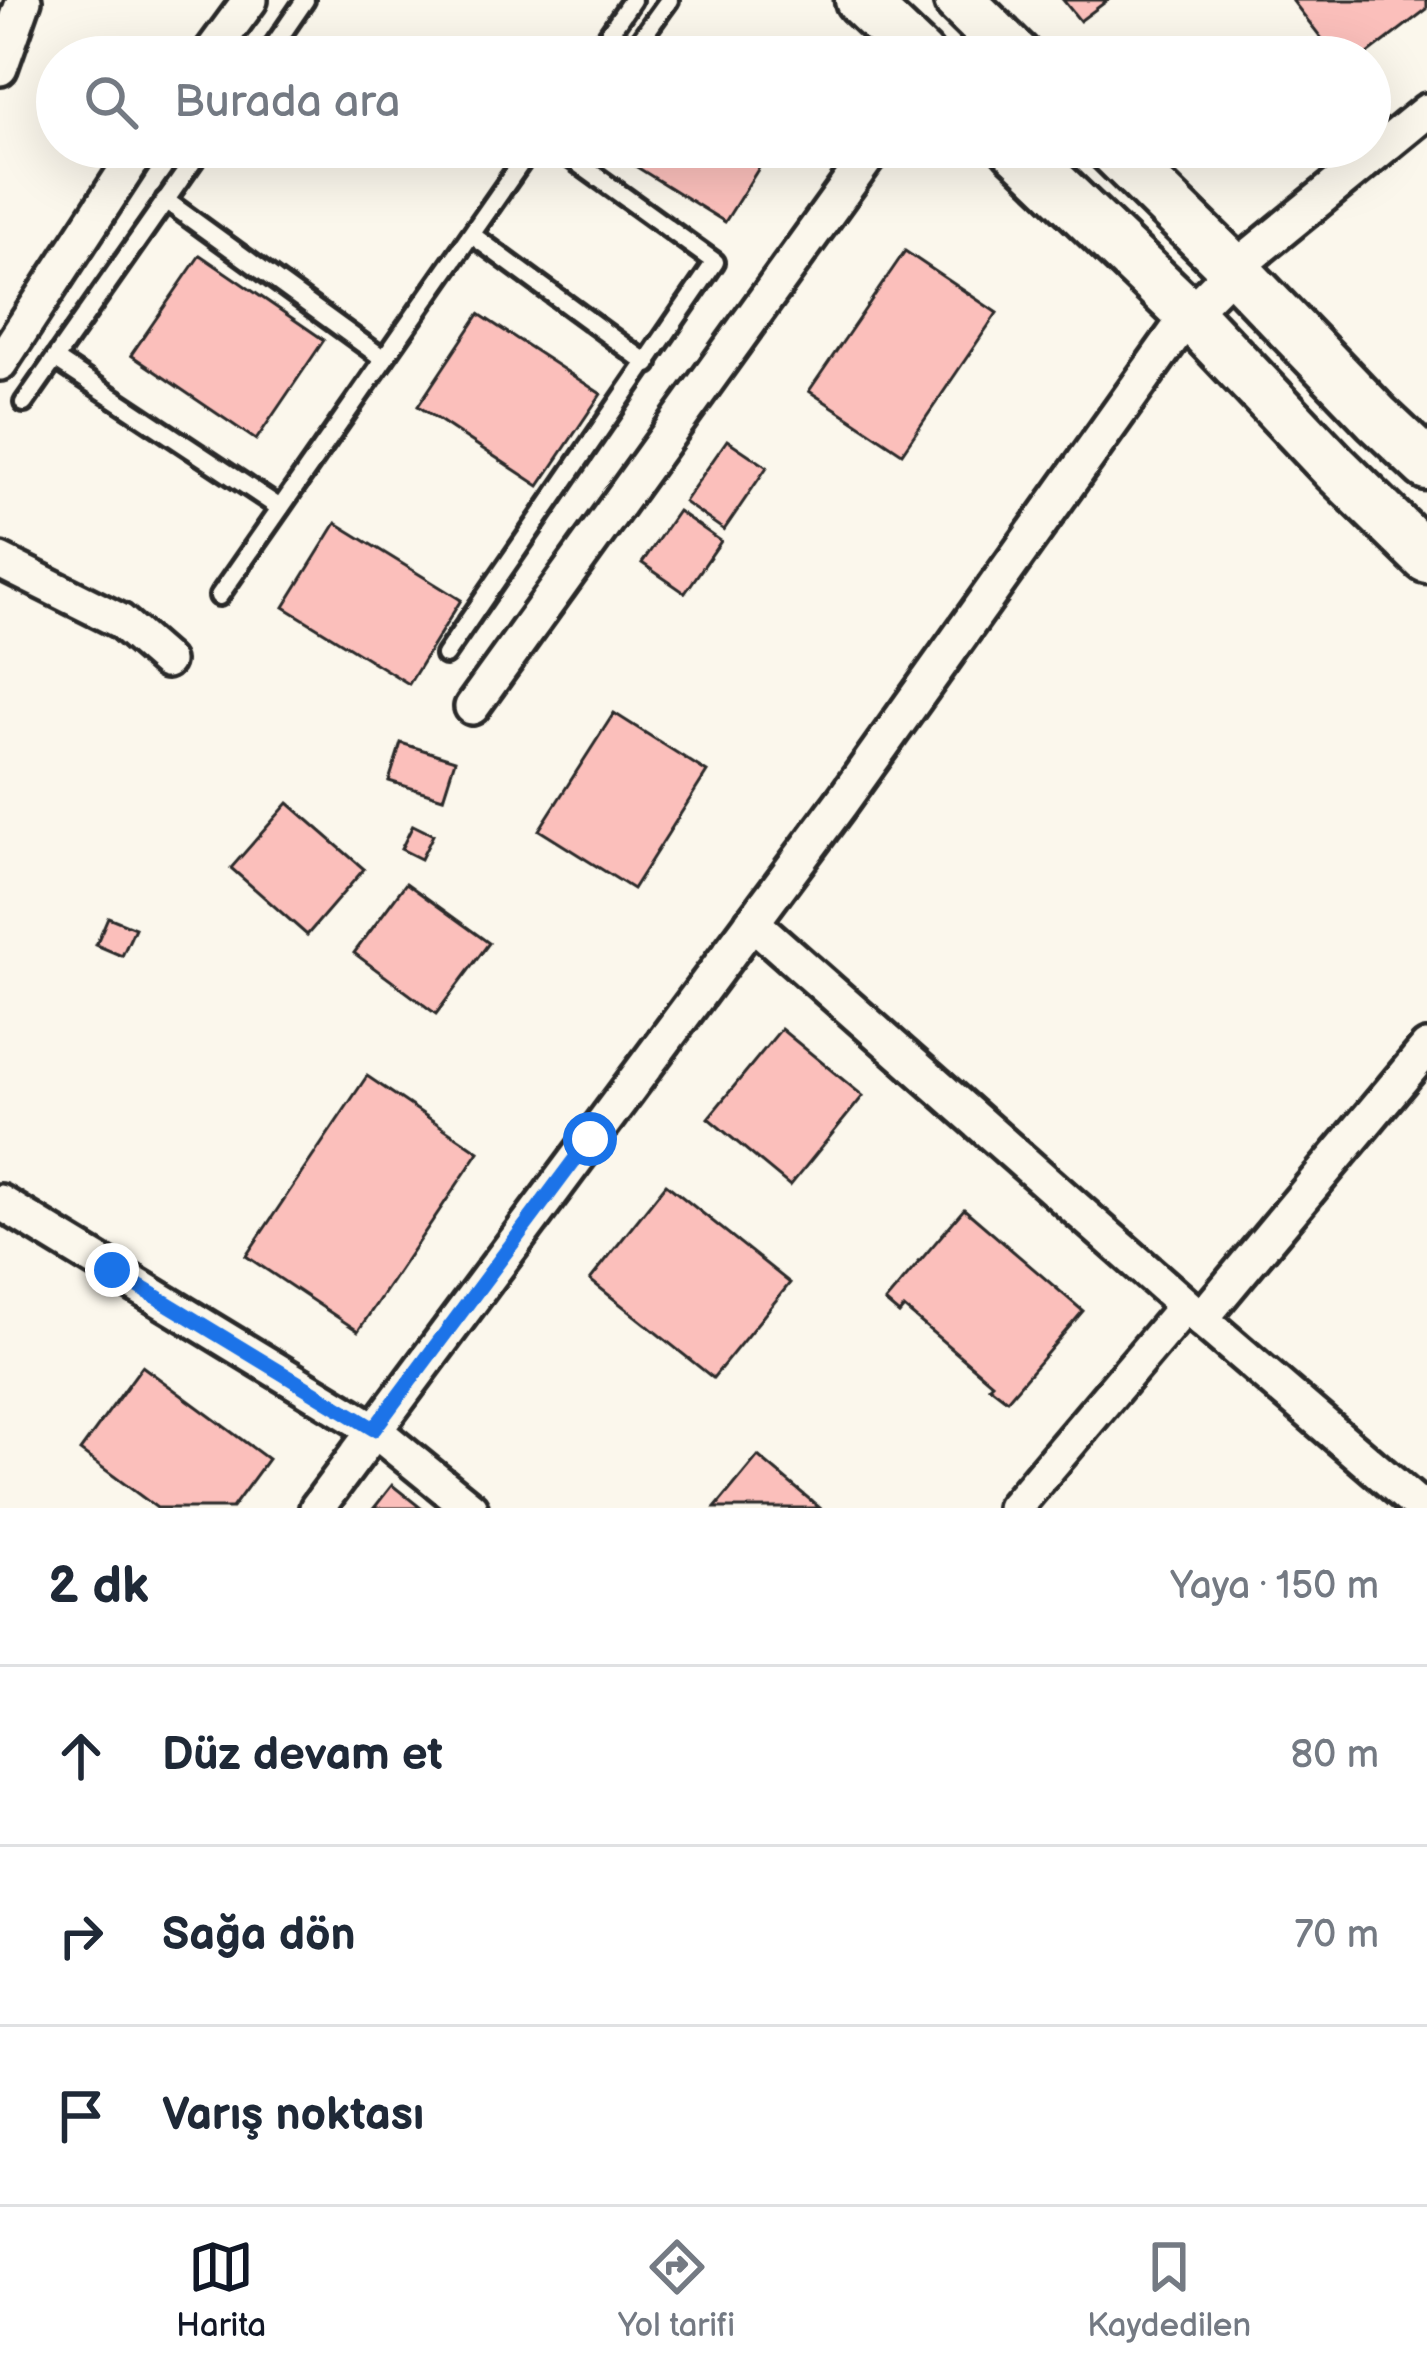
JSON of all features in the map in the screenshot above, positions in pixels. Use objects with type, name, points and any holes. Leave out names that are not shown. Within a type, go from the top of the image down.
[{"type":"main road","points":[[860,0],[898,36]]},
{"type":"main road","points":[[959,0],[996,36]]},
{"type":"main road","points":[[1037,168],[1190,314],[1427,558]]},
{"type":"main road","points":[[1132,168],[1427,465]]},
{"type":"street","points":[[0,68],[24,0]]},
{"type":"street","points":[[223,36],[250,0]]},
{"type":"street","points":[[1391,140],[1427,111]]},
{"type":"street","points":[[0,363],[127,168]]},
{"type":"street","points":[[472,707],[860,168]]},
{"type":"street","points":[[317,1508],[841,803],[1190,314],[1234,268],[1357,168]]},
{"type":"street","points":[[0,561],[120,621],[166,661]]},
{"type":"street","points":[[752,922],[1421,1508]]},
{"type":"street","points":[[1014,1508],[1427,1048]]},
{"type":"street","points":[[0,1202],[374,1429],[470,1508]]},
{"type":"lane","points":[[280,36],[305,0]]},
{"type":"lane","points":[[607,36],[632,0]]},
{"type":"lane","points":[[643,36],[669,0]]},
{"type":"lane","points":[[24,403],[188,168]]},
{"type":"lane","points":[[219,596],[518,168]]},
{"type":"lane","points":[[445,655],[715,262],[585,168]]},
{"type":"lane","points":[[166,200],[384,359]]},
{"type":"lane","points":[[472,235],[647,364]]},
{"type":"lane","points":[[55,359],[280,508]]},
{"type":"building","points":[[1063,0],[1108,0],[1080,21]]},
{"type":"building","points":[[1292,0],[1427,0],[1427,9],[1391,36],[1320,36]]},
{"type":"building","points":[[638,168],[759,168],[725,222]]},
{"type":"building","points":[[905,251],[997,313],[902,453],[809,391]]},
{"type":"building","points":[[200,255],[324,340],[256,440],[131,355]]},
{"type":"building","points":[[479,314],[601,394],[539,486],[418,406]]},
{"type":"building","points":[[727,440],[767,467],[724,530],[684,502]]},
{"type":"building","points":[[678,511],[721,541],[685,593],[642,563]]},
{"type":"building","points":[[336,523],[461,600],[409,684],[284,607]]},
{"type":"building","points":[[614,713],[707,772],[633,889],[539,830]]},
{"type":"building","points":[[401,743],[455,760],[443,798],[389,781]]},
{"type":"building","points":[[288,803],[364,869],[307,935],[231,868]]},
{"type":"building","points":[[413,825],[433,835],[421,859],[401,849]]},
{"type":"building","points":[[406,883],[489,943],[436,1014],[354,953]]},
{"type":"building","points":[[108,917],[135,928],[122,956],[96,945]]},
{"type":"building","points":[[781,1029],[863,1096],[790,1186],[708,1118]]},
{"type":"building","points":[[367,1076],[479,1152],[358,1331],[246,1256]]},
{"type":"building","points":[[666,1184],[790,1283],[713,1378],[590,1280]]},
{"type":"building","points":[[964,1209],[1083,1311],[1007,1400],[904,1308],[899,1314],[885,1302]]},
{"type":"building","points":[[142,1366],[268,1459],[232,1508],[157,1508],[80,1451]]},
{"type":"building","points":[[758,1456],[820,1508],[715,1508]]},
{"type":"building","points":[[392,1485],[421,1508],[374,1508]]},
{"type":"route","points":[[112,1270],[374,1429],[590,1139]]}]
